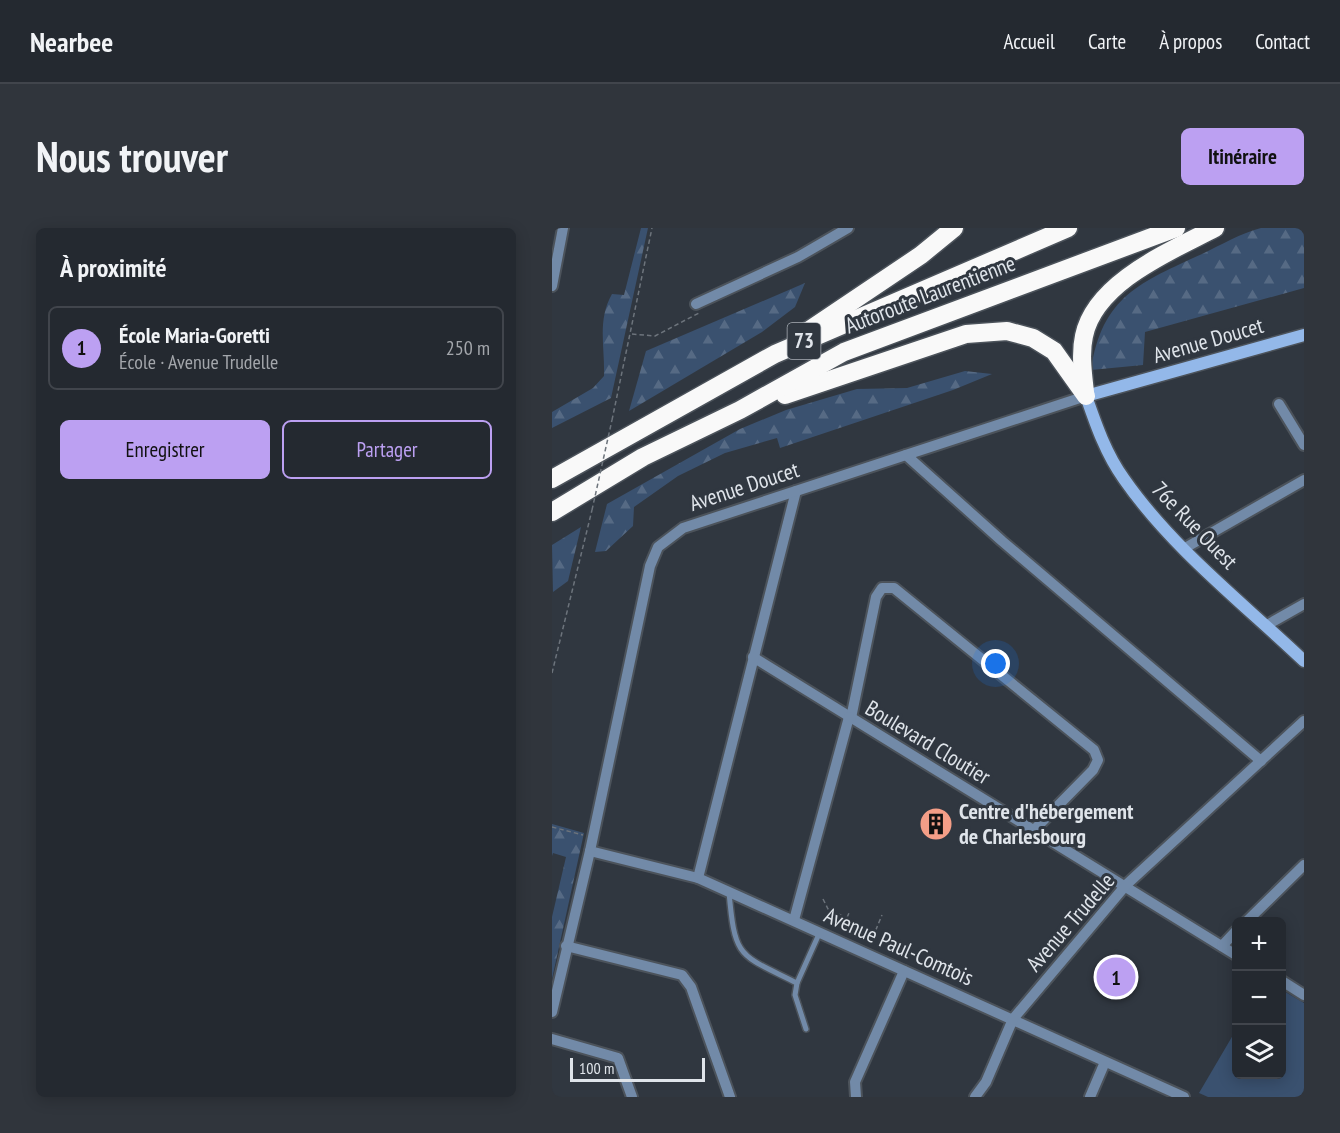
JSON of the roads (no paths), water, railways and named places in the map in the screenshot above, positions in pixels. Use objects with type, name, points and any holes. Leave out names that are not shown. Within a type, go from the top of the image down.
[{"type":"highway","points":[[775,354],[921,255],[954,228]]},
{"type":"highway","name":"Autoroute Laurentienne","points":[[552,479],[775,354],[1068,228]]},
{"type":"highway","name":"Autoroute Laurentienne","points":[[552,512],[643,457],[740,410],[844,352],[1176,228]]},
{"type":"highway","points":[[1086,396],[1082,359],[1084,336],[1093,313],[1112,290],[1154,259],[1215,228]]},
{"type":"highway","points":[[740,410],[966,334],[1007,331],[1033,338],[1054,351],[1086,396]]},
{"type":"street","points":[[552,286],[563,228]]},
{"type":"street","points":[[696,304],[798,257],[848,228]]},
{"type":"street","name":"Avenue Doucet","points":[[552,1012],[590,851],[648,577],[658,547],[683,528],[1086,396],[1304,335]]},
{"type":"street","name":"76e Rue Ouest","points":[[1086,396],[1102,441],[1123,477],[1154,518],[1304,661]]},
{"type":"street","points":[[1279,404],[1304,445]]},
{"type":"street","points":[[906,455],[1002,541],[1261,761]]},
{"type":"street","points":[[1185,549],[1304,480]]},
{"type":"street","points":[[698,878],[796,491]]},
{"type":"street","points":[[794,920],[850,717],[876,597],[882,588],[894,588],[1094,750],[1098,760],[1093,770],[1035,830]]},
{"type":"street","points":[[1267,625],[1304,603]]},
{"type":"street","name":"Boulevard Cloutier","points":[[753,657],[1126,885],[1232,953]]},
{"type":"street","name":"Avenue Trudelle","points":[[975,1097],[986,1082],[1013,1019],[1126,885],[1304,722]]},
{"type":"street","name":"Avenue Paul-Comtois","points":[[590,851],[698,878],[1184,1097]]},
{"type":"street","points":[[1250,917],[1304,865]]},
{"type":"street","points":[[1221,946],[1232,935]]},
{"type":"street","points":[[566,946],[682,975],[691,987],[730,1097]]},
{"type":"street","points":[[856,1097],[855,1082],[904,971]]},
{"type":"street","points":[[1286,984],[1304,995]]},
{"type":"street","points":[[552,1039],[618,1058],[632,1097]]},
{"type":"street","points":[[1089,1097],[1105,1062]]},
{"type":"lane","points":[[729,892],[732,932],[746,958],[797,983]]},
{"type":"lane","points":[[806,1029],[795,995],[797,983],[820,932]]},
{"type":"place","name":"Centre d'hébergement de Charlesbourg","points":[[936,824]]},
{"type":"place","name":"École Maria-Goretti","points":[[1116,977]]}]
